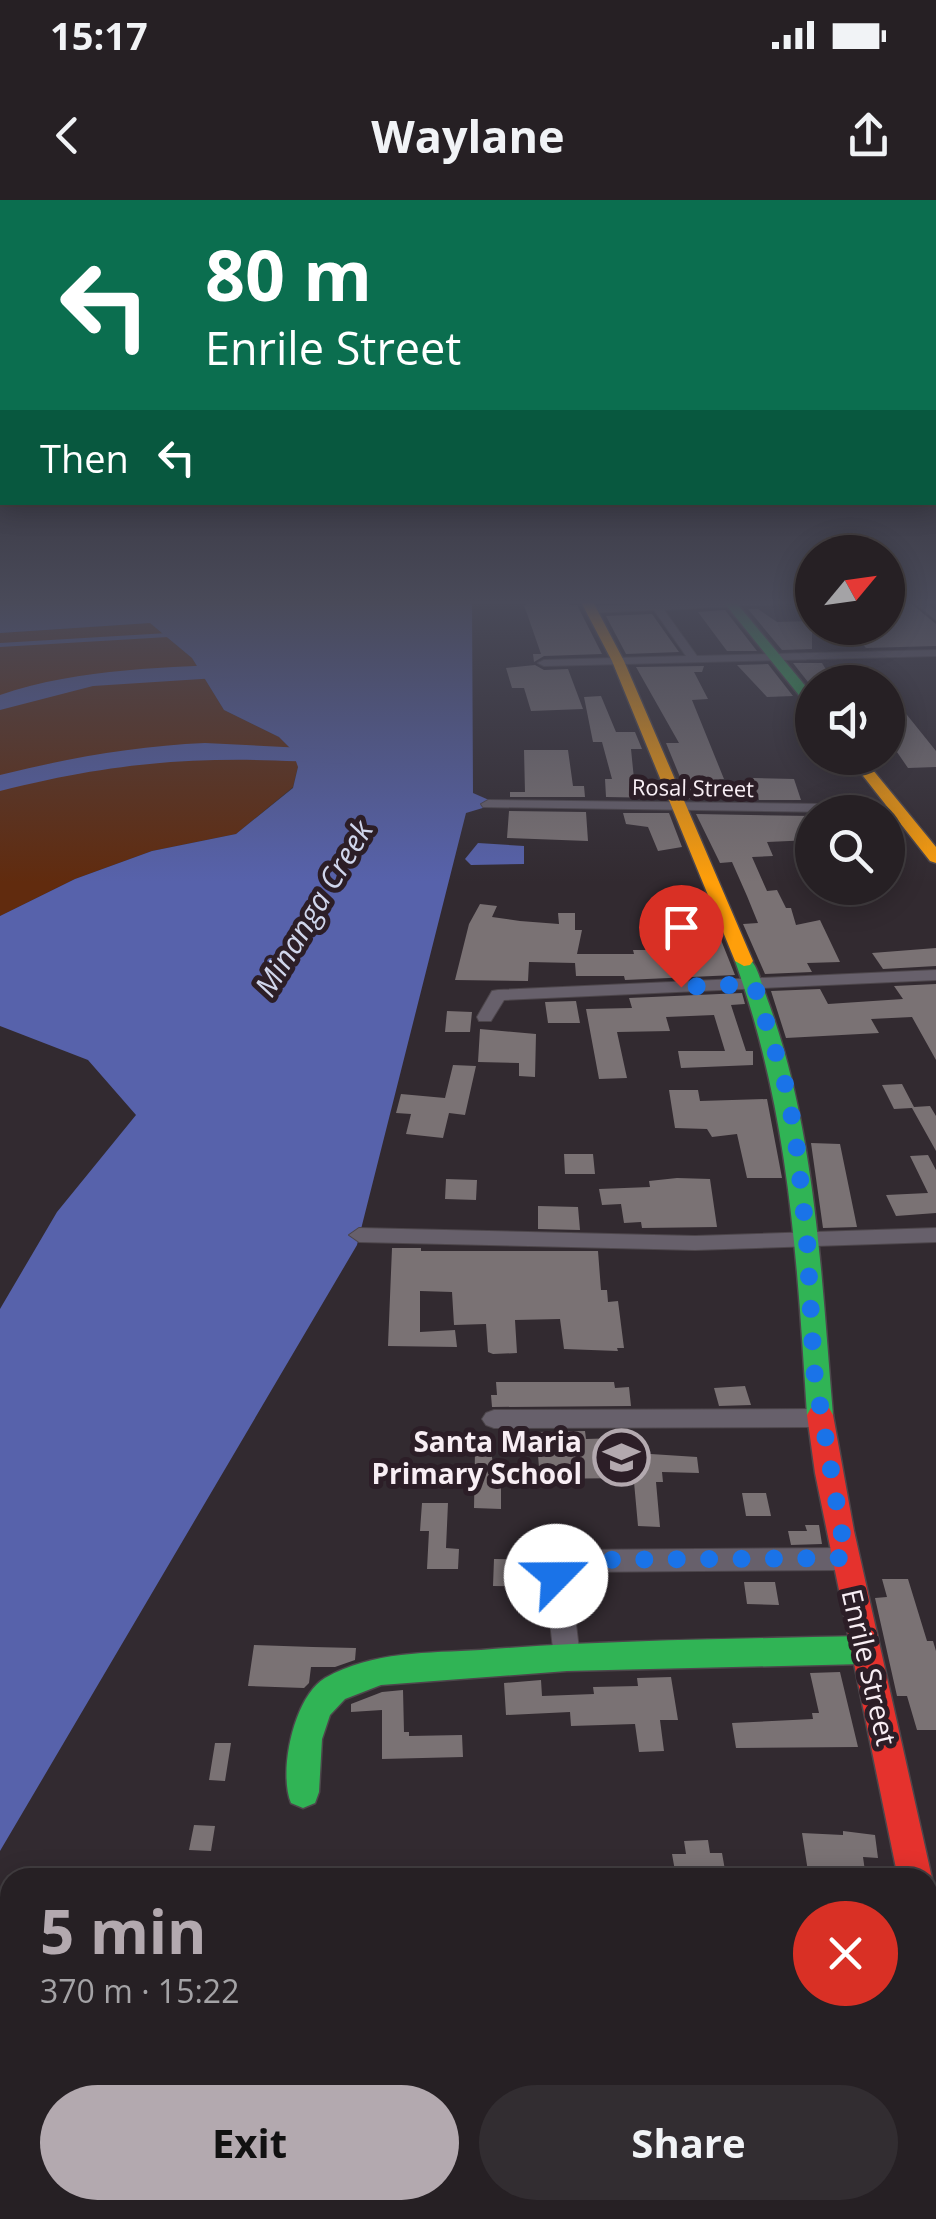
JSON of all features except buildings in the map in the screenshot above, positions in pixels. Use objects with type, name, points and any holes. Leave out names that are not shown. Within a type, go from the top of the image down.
[{"type":"street","name":"Enrile Street","points":[[632,694],[754,984],[784,1079],[795,1132],[807,1240],[809,1309],[820,1418],[863,1650],[902,1800],[914,1868]]},
{"type":"street","points":[[870,775],[886,795]]},
{"type":"street","name":"Rosal Street","points":[[488,804],[795,809]]},
{"type":"street","points":[[905,819],[936,858]]},
{"type":"street","points":[[485,1017],[498,996],[936,975]]},
{"type":"street","points":[[359,1235],[559,1242],[936,1235]]},
{"type":"street","points":[[494,1419],[820,1418]]},
{"type":"street","points":[[567,1656],[556,1576],[558,1567],[566,1561],[846,1558]]},
{"type":"street","points":[[303,1792],[306,1740],[317,1707],[334,1689],[356,1678],[405,1668],[567,1656],[863,1650]]},
{"type":"shaded area","points":[[0,694],[214,694],[224,710],[279,737],[292,750],[298,766],[293,787],[236,834],[152,851],[75,879],[0,916]]},
{"type":"water","name":"Minanga Creek","points":[[214,694],[472,694],[473,793],[489,800],[486,807],[466,813],[357,1245],[0,1851],[0,1309],[57,1212],[136,1115],[88,1060],[0,1026],[0,916],[75,879],[152,851],[236,834],[293,788],[298,767],[292,750],[279,737],[224,710]]},
{"type":"water","points":[[478,843],[524,846],[524,864],[471,865],[465,859]]},
{"type":"waterway","points":[[0,703],[24,694]]},
{"type":"waterway","points":[[0,783],[79,765],[182,751],[344,757]]},
{"type":"traffic: fast","points":[[744,961],[780,1071],[792,1128],[807,1242],[820,1415]]},
{"type":"traffic: fast","points":[[303,1792],[306,1739],[317,1707],[334,1689],[380,1671],[567,1657],[863,1650]]},
{"type":"traffic: slow","points":[[632,694],[744,961]]},
{"type":"traffic: slow","points":[[870,775],[936,858]]},
{"type":"traffic: jam","points":[[820,1415],[840,1531],[913,1868]]},
{"type":"place","name":"Santa Maria Primary School","points":[[621,1457]]},
{"type":"route","points":[[556,1576],[558,1567],[572,1560],[846,1558],[820,1418],[803,1201],[784,1079],[754,984],[681,987]]}]
